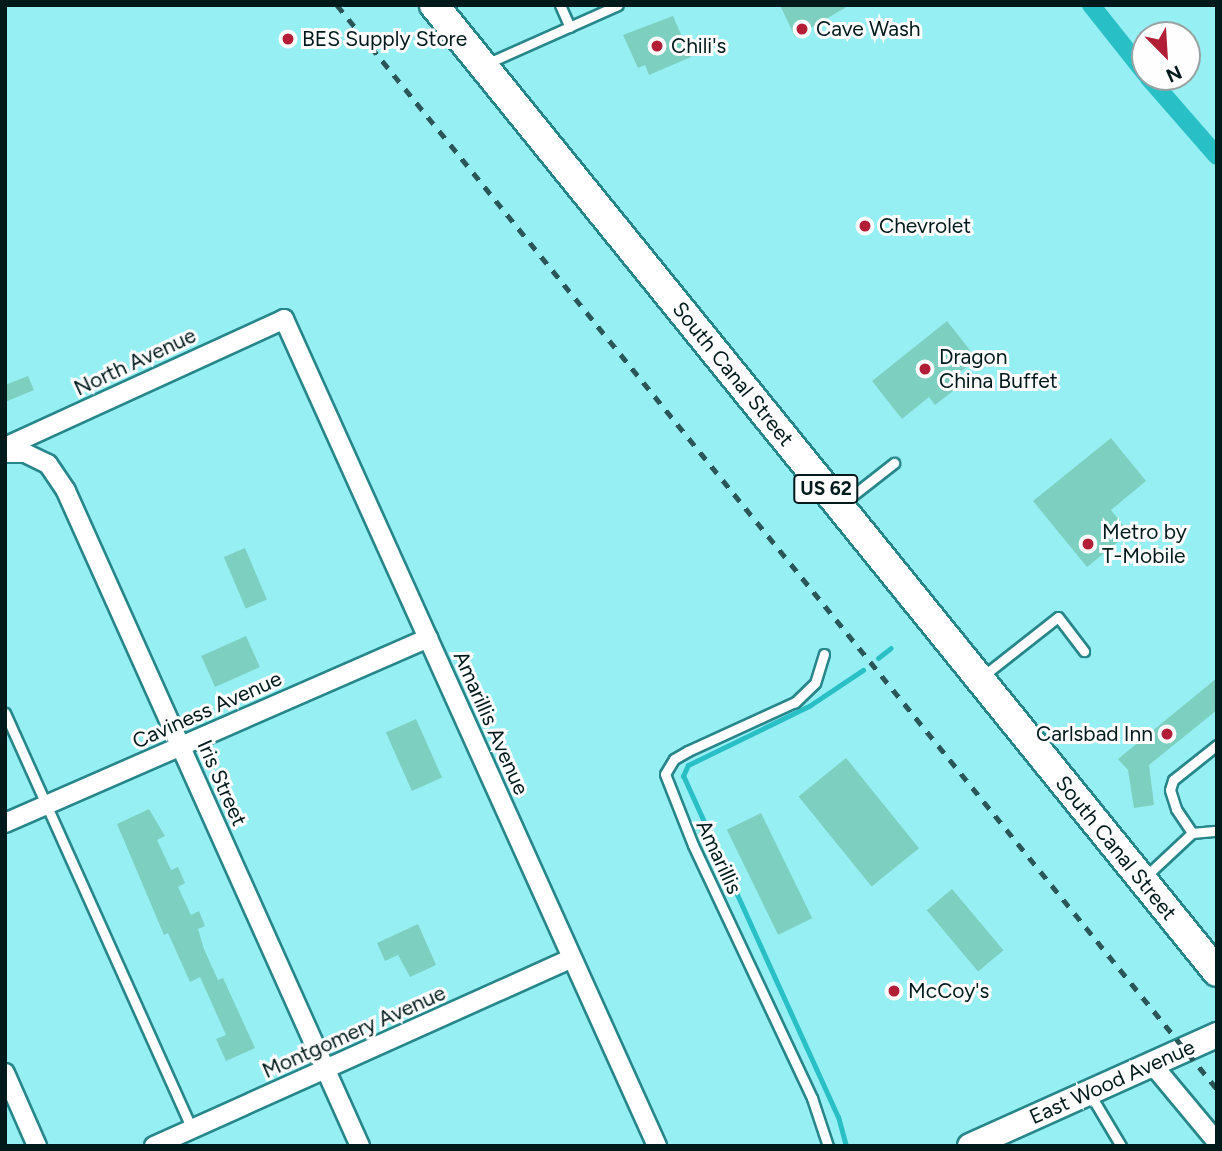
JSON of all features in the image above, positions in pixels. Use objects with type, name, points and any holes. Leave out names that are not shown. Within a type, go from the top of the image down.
[{"type":"highway","name":"South Canal Street","points":[[434,5],[1217,972]]},
{"type":"main road","name":"East Wood Avenue","points":[[970,1146],[1001,1139],[1089,1092],[1217,1035]]},
{"type":"street","name":"North Avenue","points":[[5,447],[284,319]]},
{"type":"street","name":"Amarillis Avenue","points":[[284,319],[657,1146]]},
{"type":"street","name":"Iris Street","points":[[5,453],[25,453],[48,464],[56,473],[360,1146]]},
{"type":"street","name":"Caviness Avenue","points":[[5,823],[428,638]]},
{"type":"street","name":"Montgomery Avenue","points":[[155,1146],[572,958]]},
{"type":"street","points":[[1152,1064],[1217,1142]]},
{"type":"street","points":[[5,1073],[37,1146]]},
{"type":"lane","points":[[560,5],[570,27]]},
{"type":"lane","points":[[484,66],[618,5]]},
{"type":"lane","points":[[839,506],[894,463]]},
{"type":"lane","points":[[980,679],[1058,617],[1084,651]]},
{"type":"lane","name":"Amarillis","points":[[824,654],[816,683],[795,702],[688,751],[674,759],[665,774],[693,845],[812,1098],[828,1146]]},
{"type":"lane","points":[[5,713],[192,1129]]},
{"type":"lane","points":[[1192,833],[1175,809],[1170,790],[1173,780],[1217,745]]},
{"type":"lane","points":[[1142,880],[1192,833],[1217,831]]},
{"type":"lane","points":[[1089,1092],[1121,1146]]},
{"type":"building","name":"Cave Wash","points":[[780,5],[850,5],[795,37]]},
{"type":"building","name":"Chili's","points":[[673,16],[691,57],[649,75],[645,65],[638,68],[623,35]]},
{"type":"building","name":"Dragon China Buffet","points":[[947,321],[977,359],[950,380],[957,388],[935,405],[929,397],[902,419],[872,381]]},
{"type":"building","points":[[28,376],[34,390],[5,402],[5,385]]},
{"type":"building","points":[[1111,438],[1146,481],[1111,510],[1129,533],[1087,567],[1033,501]]},
{"type":"building","points":[[245,548],[267,600],[246,609],[224,557]]},
{"type":"building","points":[[246,636],[260,667],[215,687],[201,656]]},
{"type":"building","name":"Carlsbad Inn","points":[[1217,678],[1217,710],[1149,765],[1154,805],[1134,808],[1128,770],[1118,759]]},
{"type":"building","points":[[416,719],[442,777],[412,791],[386,732]]},
{"type":"building","points":[[846,758],[919,848],[872,887],[799,796]]},
{"type":"building","points":[[149,809],[165,836],[157,840],[171,870],[178,867],[185,883],[178,887],[191,915],[199,911],[205,926],[198,929],[204,949],[218,980],[223,978],[255,1048],[226,1061],[216,1039],[226,1035],[200,977],[190,982],[168,933],[164,935],[117,824]]},
{"type":"building","points":[[761,813],[812,918],[778,935],[727,830]]},
{"type":"building","points":[[952,889],[1003,950],[978,971],[927,910]]},
{"type":"building","points":[[418,924],[436,965],[410,977],[398,955],[385,961],[377,943]]},
{"type":"waterway","points":[[1091,5],[1131,55]]},
{"type":"waterway","points":[[1160,91],[1217,156]]},
{"type":"waterway","points":[[878,658],[891,648]]},
{"type":"waterway","points":[[846,1146],[838,1117],[683,776],[688,765],[809,706],[863,670]]},
{"type":"railway","points":[[337,5],[1217,1089]]},
{"type":"place","name":"Cave Wash","points":[[802,29]]},
{"type":"place","name":"BES Supply Store","points":[[288,39]]},
{"type":"place","name":"Chili's","points":[[657,46]]},
{"type":"place","name":"Chevrolet","points":[[865,226]]},
{"type":"place","name":"Dragon China Buffet","points":[[925,369]]},
{"type":"place","name":"Metro by T-Mobile","points":[[1088,544]]},
{"type":"place","name":"Carlsbad Inn","points":[[1167,734]]},
{"type":"place","name":"McCoy's","points":[[894,991]]}]
